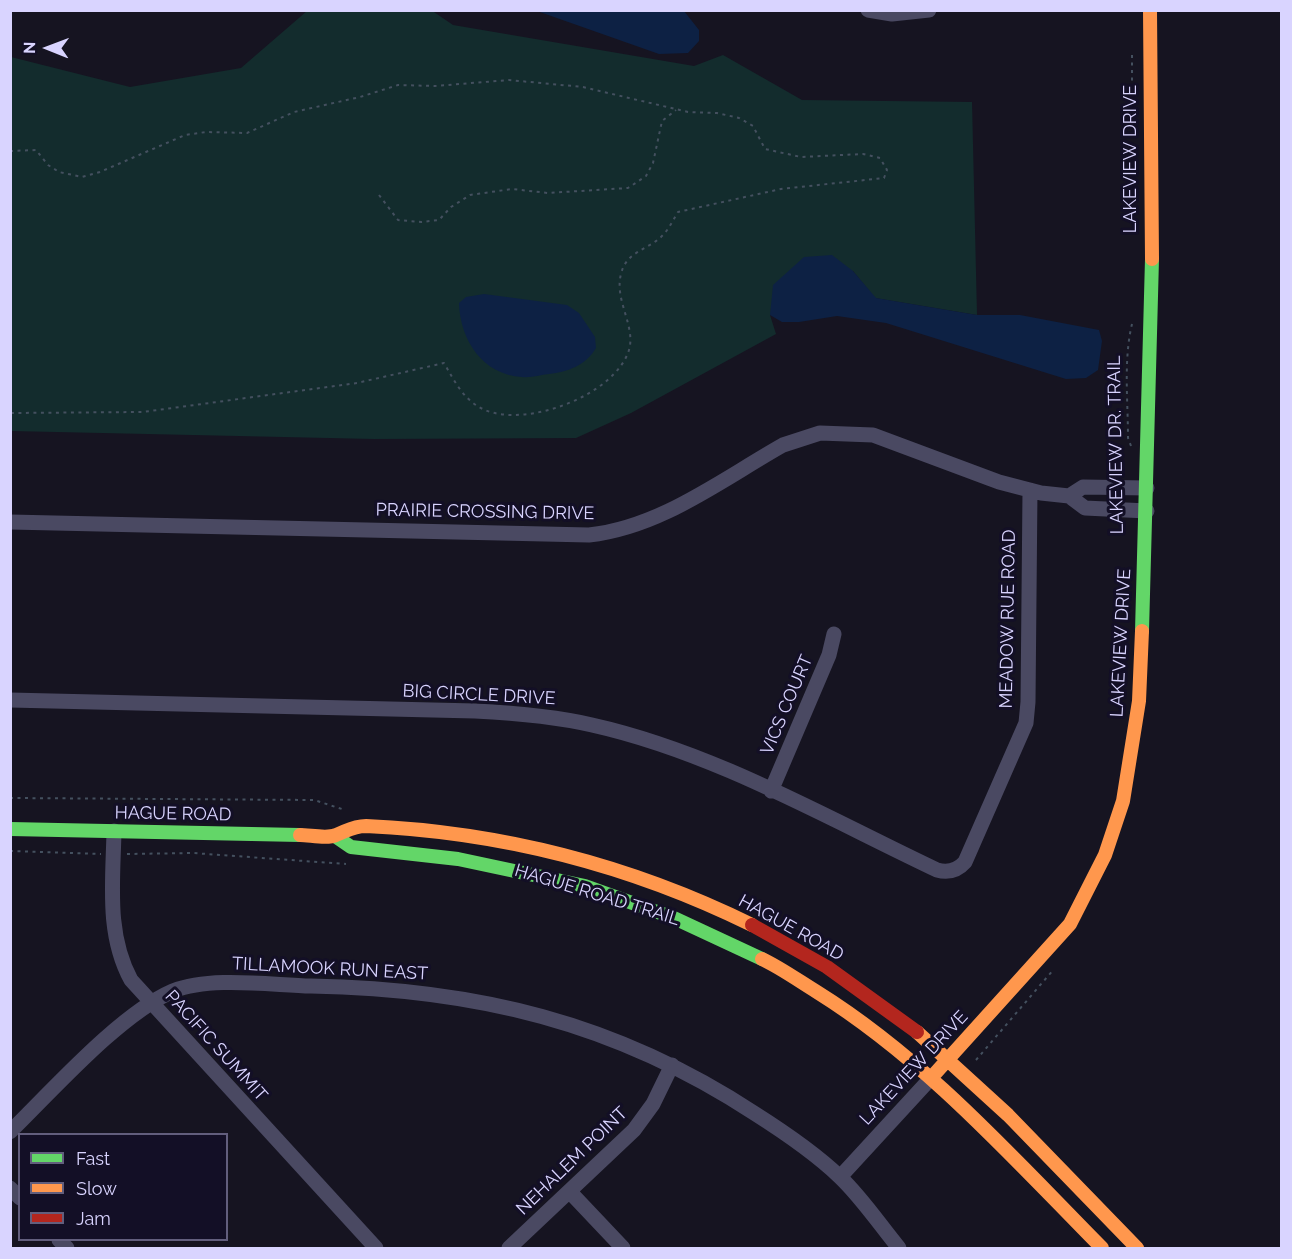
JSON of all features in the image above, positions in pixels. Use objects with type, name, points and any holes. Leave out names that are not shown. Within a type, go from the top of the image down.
[{"type":"main road","name":"LAKEVIEW DRIVE","points":[[932,1078],[1070,924],[1094,882],[1114,831],[1129,772],[1139,700],[1147,511],[1152,283],[1150,10]]},
{"type":"main road","name":"HAGUE ROAD","points":[[10,829],[335,836],[352,827],[416,827],[444,830],[542,849],[639,876],[733,915],[802,952],[887,1008],[950,1060],[1137,1248]]},
{"type":"main road","name":"HAGUE ROAD","points":[[335,836],[351,847],[458,859],[543,875],[644,905],[735,945],[801,980],[873,1029],[932,1078],[987,1130],[1102,1248]]},
{"type":"street","points":[[868,10],[892,14],[929,10]]},
{"type":"street","name":"PRAIRIE CROSSING DRIVE","points":[[10,522],[589,535],[607,533],[659,517],[783,446],[804,437],[841,432],[873,435],[972,473],[1030,490],[1069,496],[1085,508],[1147,511]]},
{"type":"street","name":"PRAIRIE CROSSING DRIVE","points":[[1069,496],[1083,487],[1147,488]]},
{"type":"street","name":"MEADOW RUE ROAD","points":[[951,871],[959,869],[964,862],[1020,742],[1026,723],[1029,702],[1030,490]]},
{"type":"street","name":"VICS COURT","points":[[771,791],[830,655],[834,634]]},
{"type":"street","name":"BIG CIRCLE DRIVE","points":[[10,700],[475,711],[545,717],[632,735],[695,756],[937,870],[951,871]]},
{"type":"street","name":"PACIFIC SUMMIT","points":[[114,831],[115,935],[124,966],[131,980],[376,1248]]},
{"type":"street","name":"TILLAMOOK RUN EAST","points":[[10,1132],[134,1014],[172,992],[201,984],[357,986],[421,991],[496,1004],[560,1020],[672,1065],[729,1096],[786,1133],[840,1177],[899,1248]]},
{"type":"street","name":"NEHALEM POINT","points":[[509,1248],[634,1130],[652,1104],[672,1065]]},
{"type":"street","name":"LAKEVIEW DRIVE","points":[[840,1177],[932,1078]]},
{"type":"street","points":[[570,1192],[623,1248]]},
{"type":"path","points":[[1132,53],[1133,85]]},
{"type":"path","points":[[10,151],[36,150],[48,165],[59,172],[82,177],[100,172],[185,135],[206,132],[247,133],[294,112],[360,97],[398,85],[435,86],[509,80],[583,87],[676,110],[717,113],[739,118],[753,126],[765,149],[801,157],[863,154],[880,158],[887,170],[884,178],[781,189],[678,212],[662,236],[630,256],[621,274],[620,293],[629,332],[630,349],[619,370],[593,390],[566,405],[511,416],[487,411],[472,403],[459,390],[444,363],[357,383],[143,412],[10,413]]},
{"type":"path","points":[[379,195],[399,220],[421,222],[439,220],[451,207],[470,195],[512,189],[548,193],[628,188],[646,176],[653,163],[662,122],[676,110]]},
{"type":"path","name":"LAKEVIEW DR. TRAIL","points":[[1132,449],[1128,438],[1129,333],[1135,313]]},
{"type":"path","points":[[10,851],[84,852]]},
{"type":"path","points":[[135,854],[193,853],[354,864]]},
{"type":"green space","points":[[431,10],[453,25],[694,66],[723,55],[802,100],[972,102],[977,315],[875,298],[853,271],[770,315],[776,334],[631,413],[576,438],[374,439],[11,431],[11,57],[130,87],[241,68],[307,11]]},
{"type":"water","points":[[537,11],[684,11],[699,30],[699,41],[688,53],[659,54]]},
{"type":"water","points":[[832,255],[853,271],[876,298],[977,315],[1020,315],[1099,330],[1102,341],[1098,370],[1086,378],[1066,379],[886,323],[837,316],[799,322],[782,322],[770,315],[773,285],[804,257]]},
{"type":"water","points":[[484,294],[567,305],[579,313],[595,337],[596,348],[582,363],[556,373],[525,377],[508,375],[496,370],[476,353],[469,342],[460,317],[459,303],[466,297]]},
{"type":"traffic: fast","points":[[1142,631],[1152,259]]},
{"type":"traffic: fast","points":[[10,829],[300,835]]},
{"type":"traffic: fast","points":[[335,836],[351,847],[458,859],[585,886],[674,918],[762,959]]},
{"type":"traffic: slow","points":[[1150,10],[1152,259]]},
{"type":"traffic: slow","points":[[931,1078],[1070,924],[1105,855],[1123,801],[1139,701],[1142,631]]},
{"type":"traffic: slow","points":[[300,835],[332,836],[366,826],[417,830],[516,844],[564,855],[659,885],[752,925]]},
{"type":"traffic: slow","points":[[762,959],[817,992],[895,1048],[967,1111],[1102,1248]]},
{"type":"traffic: slow","points":[[917,1032],[1008,1115],[1137,1248]]},
{"type":"traffic: jam","points":[[752,925],[827,967],[917,1032]]}]
